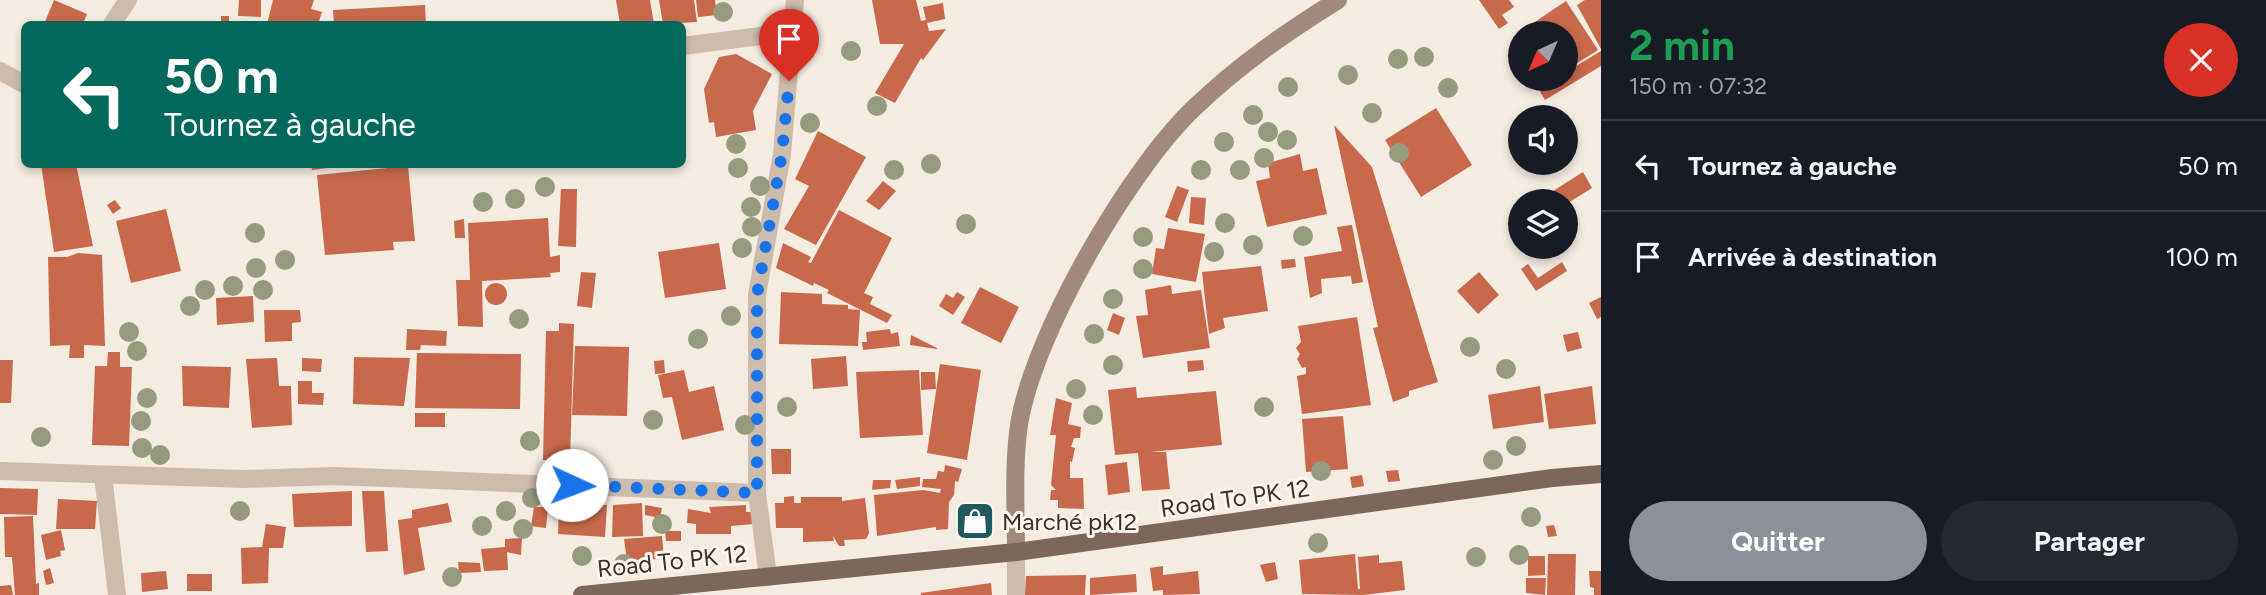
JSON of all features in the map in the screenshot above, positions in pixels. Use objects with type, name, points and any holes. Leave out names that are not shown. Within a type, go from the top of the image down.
[{"type":"main road","points":[[1016,552],[1019,425],[1040,354],[1073,283],[1136,180],[1192,110],[1260,50],[1338,0]]},
{"type":"main road","name":"Road To PK 12","points":[[582,595],[1016,552],[1552,478],[1601,474]]},
{"type":"street","points":[[114,21],[128,0]]},
{"type":"street","points":[[768,577],[757,493],[757,295],[782,154],[795,0]]},
{"type":"street","points":[[686,45],[793,32]]},
{"type":"street","points":[[0,71],[21,82]]},
{"type":"street","points":[[0,471],[244,479],[335,475],[757,493]]},
{"type":"street","points":[[103,475],[117,595]]},
{"type":"street","points":[[1016,552],[1016,595]]},
{"type":"building","points":[[54,0],[87,14],[84,21],[45,21]]},
{"type":"building","points":[[239,0],[261,0],[261,17],[238,16]]},
{"type":"building","points":[[273,0],[314,0],[311,9],[322,12],[319,21],[268,21]]},
{"type":"building","points":[[616,0],[650,0],[654,21],[620,21]]},
{"type":"building","points":[[659,0],[694,0],[697,22],[662,21]]},
{"type":"building","points":[[696,0],[715,0],[717,15],[698,17]]},
{"type":"building","points":[[872,0],[916,0],[921,21],[926,20],[923,7],[943,3],[945,19],[927,23],[929,31],[946,29],[923,60],[921,58],[895,103],[875,93],[904,44],[880,44]]},
{"type":"building","points":[[1479,0],[1509,0],[1514,7],[1502,15],[1508,23],[1499,29]]},
{"type":"building","points":[[1585,0],[1601,0],[1601,49],[1577,5]]},
{"type":"building","points":[[1566,1],[1598,50],[1578,62],[1578,21],[1536,21]]},
{"type":"building","points":[[425,5],[426,21],[334,21],[333,10]]},
{"type":"building","points":[[221,16],[229,16],[229,21],[221,21]]},
{"type":"building","points":[[1601,51],[1601,66],[1578,80],[1578,65]]},
{"type":"building","points":[[736,54],[772,74],[753,111],[756,130],[716,137],[714,122],[709,123],[704,89],[719,57]]},
{"type":"building","points":[[1540,91],[1560,91],[1545,100]]},
{"type":"building","points":[[1436,108],[1472,165],[1421,197],[1385,140]]},
{"type":"building","points":[[1334,125],[1372,167],[1438,382],[1409,391],[1409,396],[1393,402],[1373,328],[1378,327]]},
{"type":"building","points":[[818,131],[866,157],[816,245],[784,229],[809,186],[795,179]]},
{"type":"building","points":[[1300,154],[1303,171],[1317,168],[1327,214],[1267,227],[1256,181],[1270,178],[1268,163]]},
{"type":"building","points":[[42,168],[77,168],[93,246],[54,252]]},
{"type":"building","points":[[408,168],[415,241],[393,242],[394,250],[325,255],[317,175]]},
{"type":"building","points":[[1583,172],[1592,188],[1578,197],[1578,189],[1556,189]]},
{"type":"building","points":[[883,181],[896,191],[879,210],[866,201]]},
{"type":"building","points":[[1177,186],[1189,190],[1177,222],[1165,217]]},
{"type":"building","points":[[561,189],[577,189],[576,247],[558,246]]},
{"type":"building","points":[[1191,197],[1206,198],[1204,225],[1189,223]]},
{"type":"building","points":[[115,200],[121,208],[113,214],[107,205]]},
{"type":"building","points":[[166,209],[181,271],[131,283],[116,221]]},
{"type":"building","points":[[839,210],[892,238],[864,293],[873,297],[870,304],[892,315],[887,323],[827,293],[829,290],[814,283],[813,286],[776,268],[783,243],[811,257],[808,262],[811,263]]},
{"type":"building","points":[[548,218],[550,257],[560,255],[560,272],[550,273],[551,277],[482,281],[483,327],[458,326],[456,280],[470,280],[468,223]]},
{"type":"building","points":[[464,219],[465,238],[455,238],[454,221]]},
{"type":"building","points":[[1352,225],[1363,282],[1352,284],[1351,276],[1321,279],[1322,293],[1310,298],[1304,257],[1342,251],[1337,227]]},
{"type":"building","points":[[1168,228],[1205,234],[1196,282],[1152,274],[1156,248],[1164,249]]},
{"type":"building","points":[[719,243],[726,289],[665,298],[658,252]]},
{"type":"building","points":[[78,253],[102,255],[105,346],[84,345],[84,358],[69,358],[70,345],[50,346],[48,257],[67,257]]},
{"type":"building","points":[[1295,259],[1296,267],[1282,269],[1281,260]]},
{"type":"building","points":[[1562,262],[1567,271],[1536,291],[1521,269],[1528,264],[1538,278]]},
{"type":"building","points":[[1261,266],[1268,311],[1223,318],[1225,328],[1209,334],[1202,272]]},
{"type":"building","points":[[581,272],[596,273],[592,308],[577,306]]},
{"type":"building","points":[[1479,272],[1499,295],[1478,314],[1457,291]]},
{"type":"building","points":[[496,283],[504,286],[507,294],[504,302],[496,305],[488,302],[485,294],[488,286]]},
{"type":"building","points":[[1171,285],[1172,294],[1201,290],[1210,348],[1143,358],[1136,316],[1148,315],[1145,290]]},
{"type":"building","points":[[980,287],[1019,307],[1001,343],[961,323]]},
{"type":"building","points":[[781,292],[822,294],[822,304],[848,305],[848,309],[860,310],[858,346],[779,344]]},
{"type":"building","points":[[957,292],[965,297],[953,315],[939,306],[946,294],[953,298]]},
{"type":"building","points":[[253,296],[254,322],[217,325],[216,298]]},
{"type":"building","points":[[1601,297],[1601,317],[1597,319],[1589,303]]},
{"type":"building","points":[[264,310],[300,310],[301,322],[292,323],[292,341],[265,342]]},
{"type":"building","points":[[1113,313],[1125,318],[1119,335],[1107,330]]},
{"type":"building","points":[[1357,317],[1371,405],[1302,414],[1297,376],[1306,374],[1306,367],[1302,368],[1297,359],[1300,354],[1296,348],[1301,342],[1298,326]]},
{"type":"building","points":[[559,323],[574,324],[570,461],[543,460],[546,331],[559,331]]},
{"type":"building","points":[[407,329],[447,331],[446,346],[421,345],[420,350],[406,350]]},
{"type":"building","points":[[890,329],[891,334],[898,332],[900,346],[863,350],[862,342],[867,342],[866,332]]},
{"type":"building","points":[[1578,332],[1582,348],[1567,352],[1563,335]]},
{"type":"building","points":[[911,335],[937,348],[937,349],[910,345]]},
{"type":"building","points":[[575,346],[629,347],[627,416],[572,415]]},
{"type":"building","points":[[108,352],[120,352],[120,367],[132,367],[129,446],[92,445],[95,366],[107,366]]},
{"type":"building","points":[[417,353],[521,354],[520,409],[415,408]]},
{"type":"building","points":[[846,356],[848,386],[813,389],[811,359]]},
{"type":"building","points":[[354,357],[410,358],[404,406],[353,404]]},
{"type":"building","points":[[277,358],[279,386],[291,386],[292,425],[252,428],[246,359]]},
{"type":"building","points":[[302,358],[322,359],[321,372],[302,371]]},
{"type":"building","points":[[0,360],[13,360],[11,403],[0,403]]},
{"type":"building","points":[[664,360],[665,373],[655,374],[654,361]]},
{"type":"building","points":[[1203,360],[1204,370],[1188,372],[1187,361]]},
{"type":"building","points":[[940,364],[981,370],[967,460],[927,453]]},
{"type":"building","points":[[182,366],[231,367],[229,408],[183,406]]},
{"type":"building","points":[[684,370],[689,392],[714,386],[724,430],[682,440],[672,397],[663,398],[658,375]]},
{"type":"building","points":[[919,370],[923,435],[860,438],[856,372]]},
{"type":"building","points":[[921,372],[935,372],[936,389],[921,390]]},
{"type":"building","points":[[298,381],[312,381],[312,393],[324,393],[323,405],[298,404]]},
{"type":"building","points":[[1540,386],[1544,422],[1493,429],[1488,395]]},
{"type":"building","points":[[1592,386],[1596,424],[1549,429],[1544,394]]},
{"type":"building","points":[[1136,387],[1137,398],[1216,391],[1222,445],[1151,452],[1166,452],[1170,489],[1142,491],[1138,453],[1115,455],[1108,390]]},
{"type":"building","points":[[1056,398],[1072,403],[1068,424],[1081,427],[1080,438],[1074,438],[1071,447],[1075,448],[1072,462],[1070,461],[1070,478],[1083,478],[1084,509],[1058,508],[1058,500],[1050,500],[1051,490],[1056,490],[1051,485],[1056,435],[1050,435]]},
{"type":"building","points":[[415,413],[445,413],[445,427],[415,427]]},
{"type":"building","points":[[1343,416],[1348,469],[1306,472],[1302,419]]},
{"type":"building","points":[[771,449],[791,449],[791,474],[772,474]]},
{"type":"building","points":[[1127,462],[1130,492],[1108,495],[1105,465]]},
{"type":"building","points":[[945,465],[962,469],[958,482],[955,481],[954,495],[949,502],[948,529],[936,530],[936,527],[877,536],[874,495],[923,490],[940,493],[941,489],[922,487],[923,479],[936,479],[938,471],[944,472]]},
{"type":"building","points":[[1398,470],[1400,481],[1388,482],[1386,471]]},
{"type":"building","points":[[1362,475],[1364,486],[1352,488],[1350,477]]},
{"type":"building","points":[[920,477],[920,486],[897,489],[895,480]]},
{"type":"building","points":[[873,480],[891,480],[890,488],[872,490]]},
{"type":"building","points":[[0,488],[38,489],[37,515],[0,514]]},
{"type":"building","points":[[352,491],[352,526],[294,527],[292,494]]},
{"type":"building","points":[[362,491],[384,491],[388,551],[366,552]]},
{"type":"building","points":[[794,496],[794,503],[801,503],[801,497],[842,497],[842,501],[865,498],[869,533],[866,539],[844,540],[845,546],[839,546],[833,536],[834,541],[803,542],[803,528],[776,528],[775,503],[784,503],[784,497]]},
{"type":"building","points":[[58,499],[97,501],[95,529],[56,529]]},
{"type":"building","points":[[448,503],[452,522],[418,528],[425,570],[404,575],[398,520],[412,518],[412,510]]},
{"type":"building","points":[[559,503],[607,505],[605,537],[558,534]]},
{"type":"building","points":[[642,503],[643,536],[612,537],[613,505]]},
{"type":"building","points":[[645,505],[662,508],[660,518],[645,515]]},
{"type":"building","points":[[746,505],[746,512],[752,512],[753,524],[731,526],[731,534],[696,534],[696,524],[687,523],[688,509],[711,513],[709,507]]},
{"type":"building","points":[[534,507],[548,507],[546,528],[531,526]]},
{"type":"building","points":[[33,516],[36,584],[39,583],[39,595],[15,595],[12,557],[5,557],[4,517]]},
{"type":"building","points":[[266,524],[286,527],[283,548],[269,548],[268,583],[242,584],[241,548],[262,547]]},
{"type":"building","points":[[1554,525],[1557,536],[1548,537],[1546,526]]},
{"type":"building","points":[[61,530],[65,550],[60,551],[61,556],[46,560],[41,535]]},
{"type":"building","points":[[665,531],[681,531],[681,541],[666,541]]},
{"type":"building","points":[[662,536],[664,559],[627,560],[624,539]]},
{"type":"building","points":[[522,538],[521,555],[507,552],[508,570],[484,571],[481,549],[505,547],[505,539]]},
{"type":"building","points":[[1355,554],[1358,589],[1358,557],[1379,555],[1379,563],[1402,561],[1405,590],[1363,595],[1302,594],[1299,560]]},
{"type":"building","points":[[1548,554],[1576,554],[1575,595],[1547,595]]},
{"type":"building","points":[[1528,556],[1545,556],[1545,575],[1528,576]]},
{"type":"building","points":[[458,562],[480,563],[481,572],[459,573]]},
{"type":"building","points":[[1275,562],[1278,579],[1266,582],[1260,565]]},
{"type":"building","points":[[1163,566],[1163,575],[1198,571],[1200,594],[1163,595],[1163,590],[1153,591],[1150,568]]},
{"type":"building","points":[[50,568],[54,583],[46,585],[43,571]]},
{"type":"building","points":[[166,571],[168,589],[142,592],[141,573]]},
{"type":"building","points":[[1589,571],[1601,571],[1601,595],[1594,595],[1594,588],[1590,587]]},
{"type":"building","points":[[187,574],[212,574],[212,591],[187,591]]},
{"type":"building","points":[[1136,574],[1137,592],[1090,595],[1090,578]]},
{"type":"building","points":[[1086,575],[1085,595],[1025,595],[1026,576]]},
{"type":"building","points":[[1526,578],[1546,578],[1545,595],[1526,593]]},
{"type":"building","points":[[991,583],[992,595],[921,595],[921,593]]},
{"type":"building","points":[[11,585],[13,595],[0,595],[0,586]]},
{"type":"place","name":"Marché pk12","points":[[975,521]]},
{"type":"route","points":[[572,485],[757,493],[757,295],[782,154],[789,81]]}]
